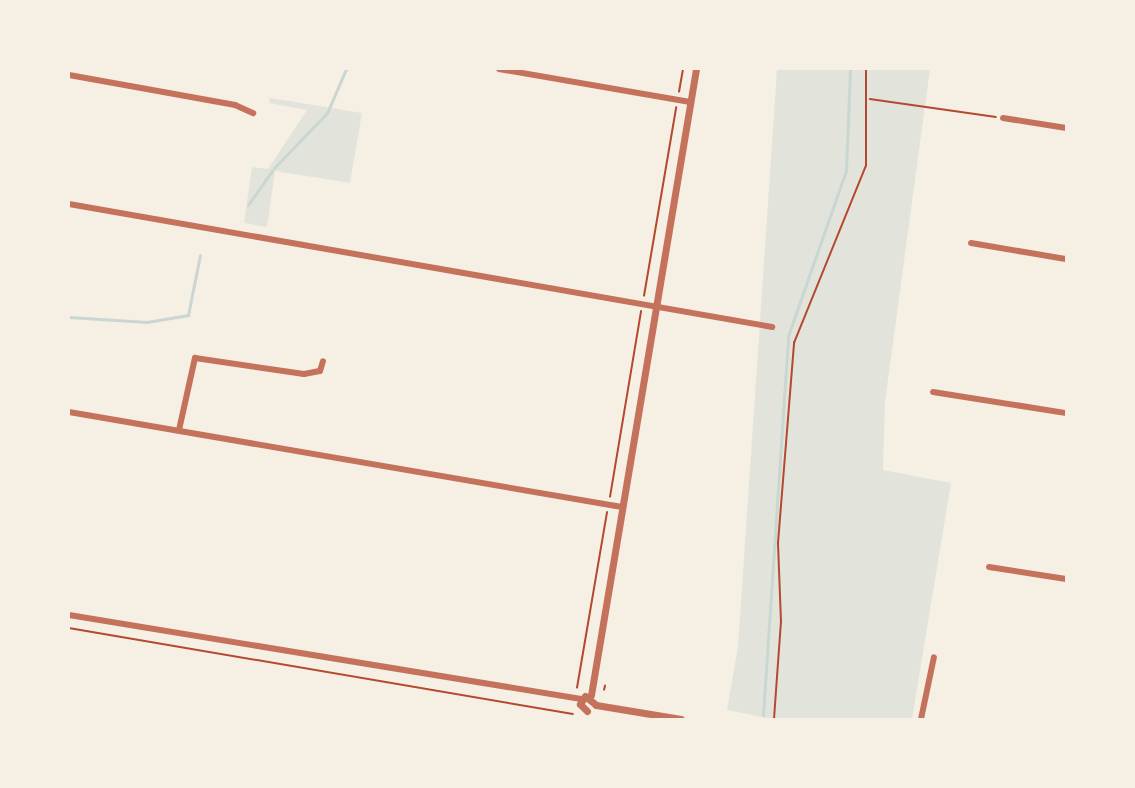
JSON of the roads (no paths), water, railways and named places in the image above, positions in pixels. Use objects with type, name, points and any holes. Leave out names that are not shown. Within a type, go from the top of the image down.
[{"type":"street","points":[[500,69],[690,102]]},
{"type":"street","points":[[596,705],[591,695],[696,69]]},
{"type":"street","points":[[69,75],[235,105],[253,113]]},
{"type":"street","points":[[1003,118],[1066,128]]},
{"type":"street","points":[[69,204],[772,327]]},
{"type":"street","points":[[971,243],[1066,259]]},
{"type":"street","points":[[179,430],[195,358],[304,374],[320,371],[323,362]]},
{"type":"street","points":[[933,392],[1066,413]]},
{"type":"street","points":[[69,412],[622,507]]},
{"type":"street","points":[[989,567],[1066,579]]},
{"type":"street","points":[[69,615],[581,699],[591,695]]},
{"type":"street","points":[[921,719],[934,657]]},
{"type":"street","points":[[581,699],[587,711]]},
{"type":"street","points":[[584,719],[587,711],[596,705],[681,719]]},
{"type":"waterway","points":[[274,168],[327,113],[346,69]]},
{"type":"waterway","points":[[763,715],[788,336],[846,170],[850,69]]},
{"type":"waterway","points":[[248,205],[272,171]]},
{"type":"waterway","points":[[69,317],[147,322],[188,315],[200,255]]}]
